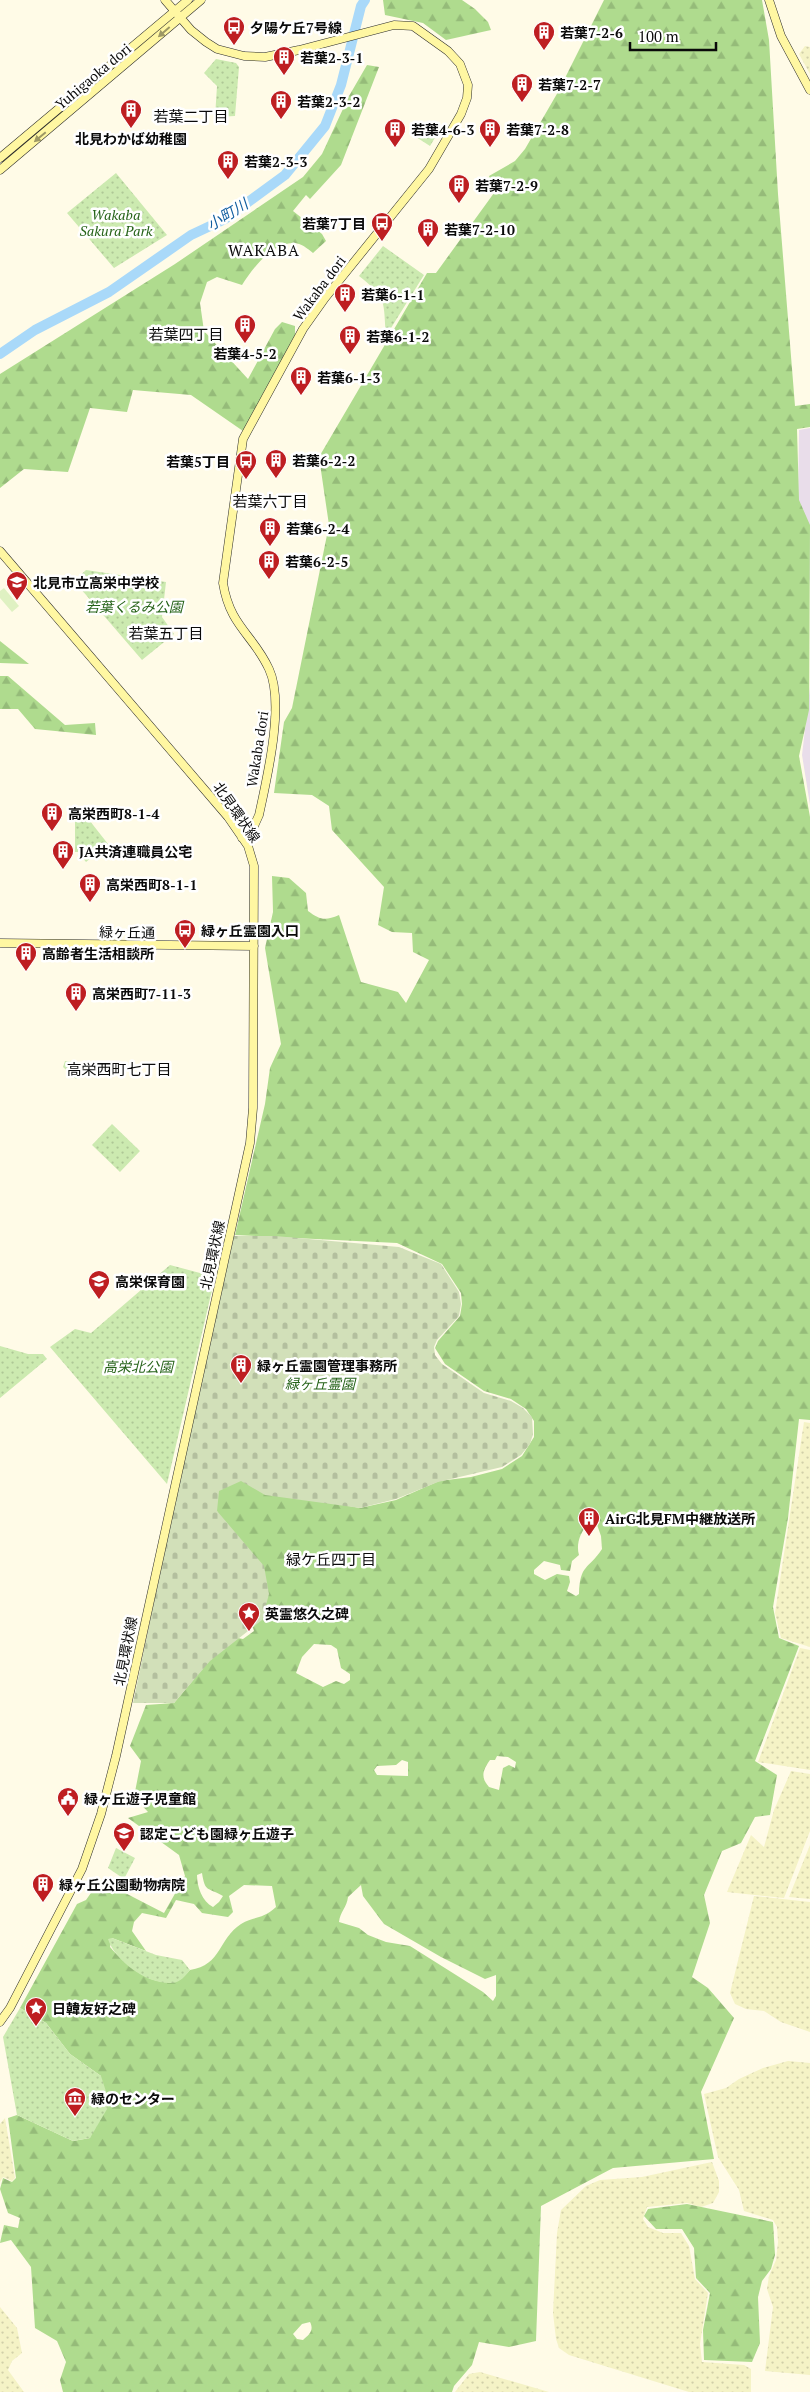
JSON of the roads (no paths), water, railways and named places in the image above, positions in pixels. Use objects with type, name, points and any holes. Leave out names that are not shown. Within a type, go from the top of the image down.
[{"type":"main road","name":"Wakaba dori","points":[[165,0],[191,30],[217,49],[244,56],[265,57],[394,25],[413,26],[448,51],[460,64],[468,84],[467,98],[461,114],[429,169],[330,291],[303,329],[243,439],[223,582],[226,598],[236,622],[270,670],[277,701],[259,815],[254,826],[242,838]]},
{"type":"main road","name":"Yuhigaoka dori","points":[[0,170],[178,15],[188,0]]},
{"type":"main road","name":"Yuhigaoka dori","points":[[0,158],[178,15],[201,0]]},
{"type":"main road","points":[[768,0],[781,36],[810,90]]},
{"type":"main road","name":"北見環状線","points":[[0,551],[198,780],[242,838],[254,866],[253,1108],[250,1143],[116,1756],[101,1814],[82,1868],[0,2022]]},
{"type":"main road","name":"緑ヶ丘通","points":[[0,943],[254,946]]},
{"type":"waterway","name":"小町川","points":[[0,354],[35,330],[109,292],[191,235],[225,219],[285,175],[325,126],[341,85],[361,6],[365,0]]},
{"type":"place","name":"夕陽ケ丘7号線","points":[[234,46]]},
{"type":"place","name":"若葉7-2-6","points":[[544,51]]},
{"type":"place","name":"若葉2-3-1","points":[[284,76]]},
{"type":"place","name":"若葉7-2-7","points":[[522,103]]},
{"type":"place","name":"若葉2-3-2","points":[[281,120]]},
{"type":"place","name":"北見わかば幼稚園","points":[[131,129]]},
{"type":"place","name":"若葉4-6-3","points":[[395,148]]},
{"type":"place","name":"若葉7-2-8","points":[[490,148]]},
{"type":"place","name":"若葉2-3-3","points":[[228,180]]},
{"type":"place","name":"若葉7-2-9","points":[[459,204]]},
{"type":"place","name":"若葉7丁目","points":[[382,242]]},
{"type":"place","name":"若葉7-2-10","points":[[428,248]]},
{"type":"place","name":"若葉6-1-1","points":[[345,313]]},
{"type":"place","name":"若葉4-5-2","points":[[245,344]]},
{"type":"place","name":"若葉6-1-2","points":[[350,355]]},
{"type":"place","name":"若葉6-1-3","points":[[301,396]]},
{"type":"place","name":"若葉6-2-2","points":[[276,479]]},
{"type":"place","name":"若葉5丁目","points":[[246,480]]},
{"type":"place","name":"若葉6-2-4","points":[[270,547]]},
{"type":"place","name":"若葉6-2-5","points":[[269,580]]},
{"type":"place","name":"北見市立高栄中学校","points":[[17,601]]},
{"type":"place","name":"高栄西町8-1-4","points":[[52,832]]},
{"type":"place","name":"JA共済連職員公宅","points":[[63,870]]},
{"type":"place","name":"高栄西町8-1-1","points":[[90,903]]},
{"type":"place","name":"緑ヶ丘霊園入口","points":[[185,949]]},
{"type":"place","name":"高齢者生活相談所","points":[[26,972]]},
{"type":"place","name":"高栄西町7-11-3","points":[[76,1012]]},
{"type":"place","name":"高栄保育園","points":[[99,1300]]},
{"type":"place","name":"緑ヶ丘霊園管理事務所","points":[[241,1384]]},
{"type":"place","name":"AirG北見FM中継放送所","points":[[589,1537]]},
{"type":"place","name":"英霊悠久之碑","points":[[249,1632]]},
{"type":"place","name":"緑ヶ丘遊子児童館","points":[[68,1817]]},
{"type":"place","name":"認定こども園緑ヶ丘遊子","points":[[124,1852]]},
{"type":"place","name":"緑ヶ丘公園動物病院","points":[[43,1903]]},
{"type":"place","name":"日韓友好之碑","points":[[36,2027]]},
{"type":"place","name":"緑のセンター","points":[[75,2117]]},
{"type":"district","name":"若葉二丁目","points":[[191,116]]},
{"type":"district","name":"WAKABA","points":[[264,250]]},
{"type":"district","name":"若葉四丁目","points":[[186,334]]},
{"type":"district","name":"若葉六丁目","points":[[270,501]]},
{"type":"district","name":"若葉五丁目","points":[[166,633]]},
{"type":"district","name":"高栄西町七丁目","points":[[119,1069]]},
{"type":"district","name":"緑ケ丘四丁目","points":[[331,1559]]},
{"type":"park label","name":"Wakaba Sakura Park","points":[[116,222]]},
{"type":"park label","name":"若葉くるみ公園","points":[[134,606]]},
{"type":"park label","name":"高栄北公園","points":[[138,1366]]},
{"type":"park label","name":"緑ヶ丘霊園","points":[[320,1383]]}]
